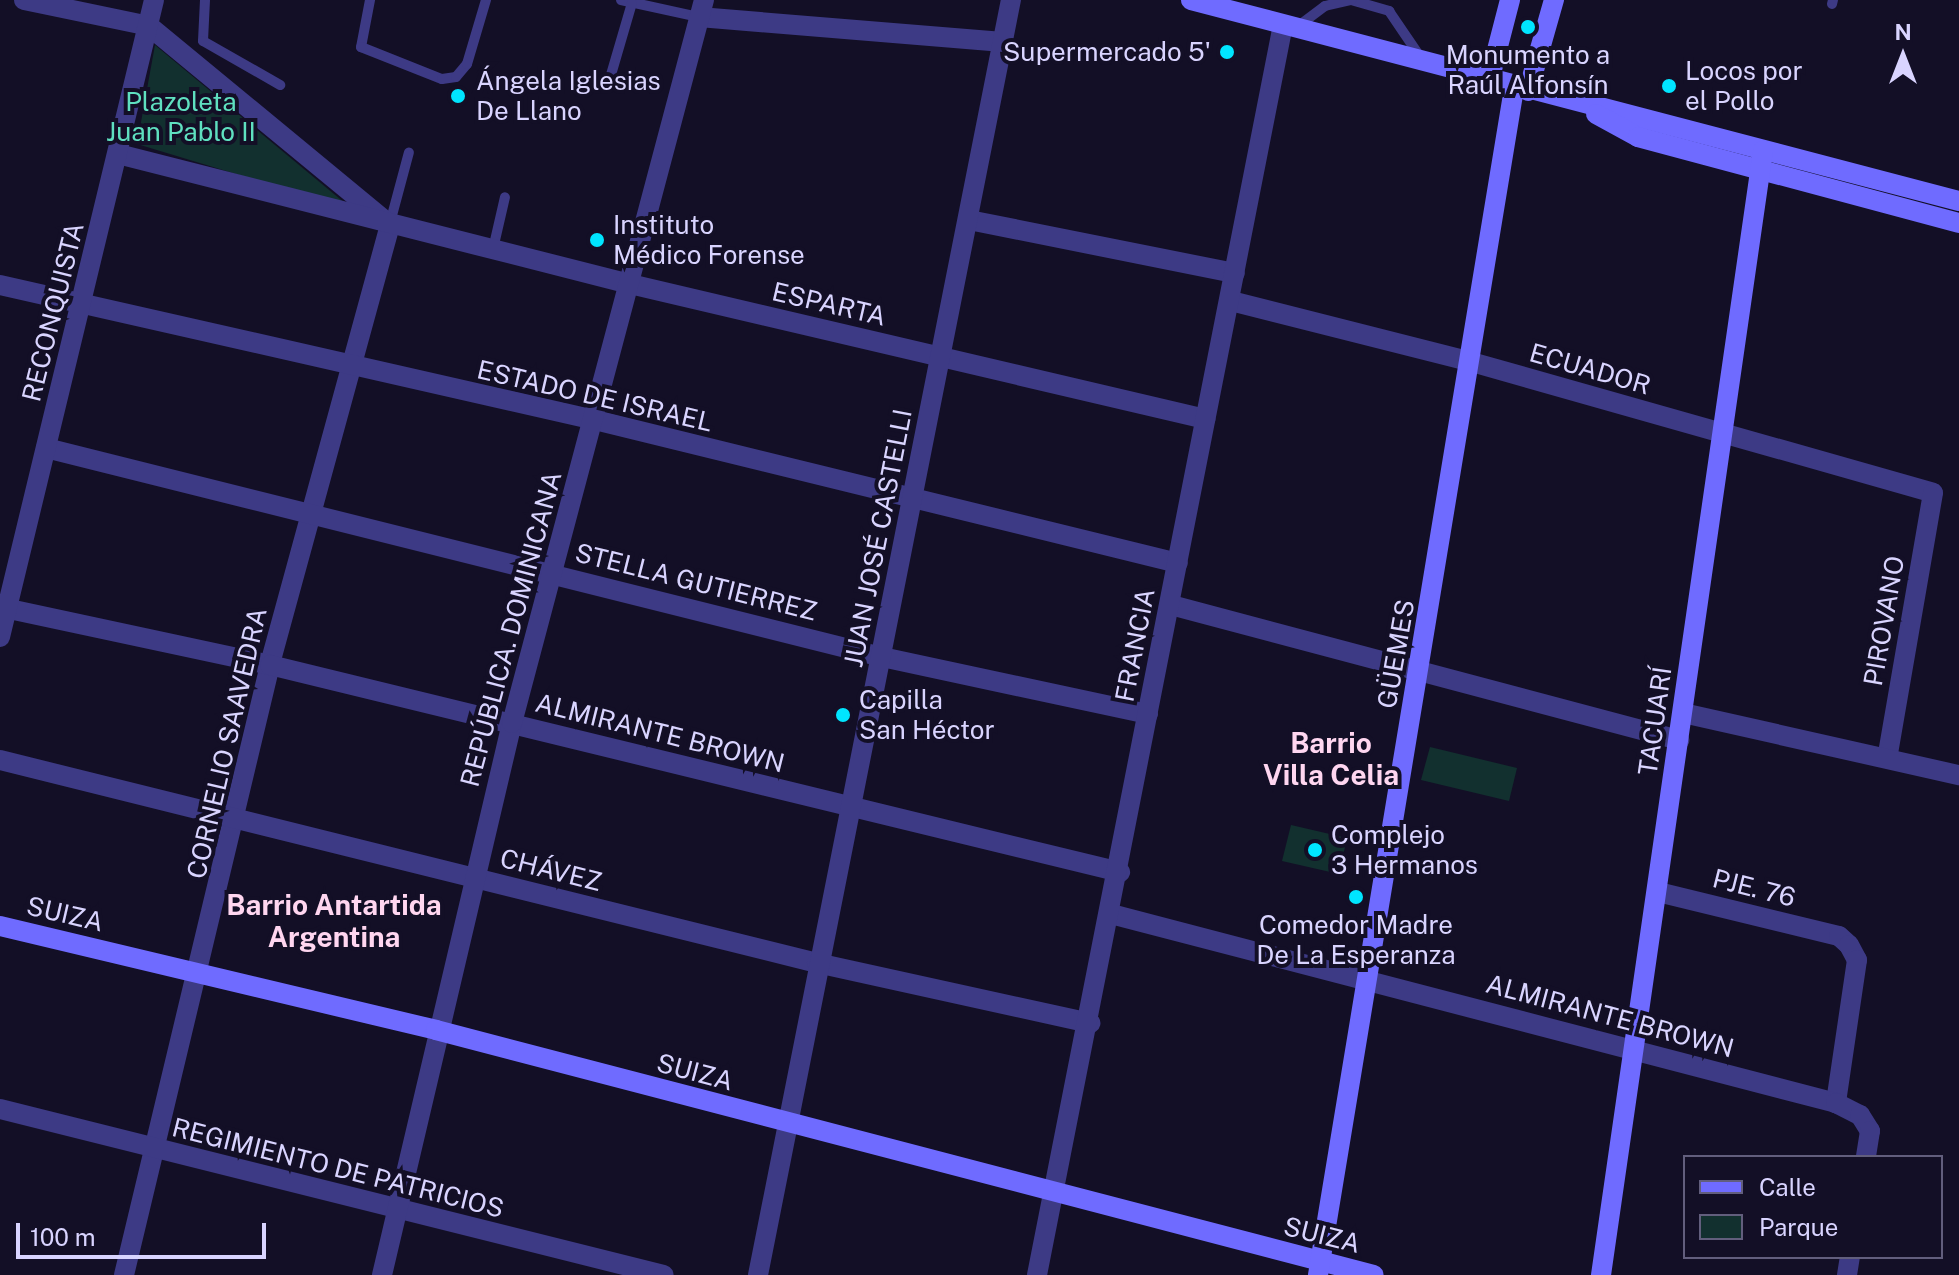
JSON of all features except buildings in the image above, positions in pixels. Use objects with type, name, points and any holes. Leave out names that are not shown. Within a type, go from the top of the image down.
[{"type":"street","points":[[24,0],[149,26],[390,225]]},
{"type":"street","name":"RECONQUISTA","points":[[0,637],[3,607],[83,306],[154,0]]},
{"type":"street","name":"JUAN JOSÉ CASTELLI","points":[[758,1275],[785,1123],[882,657],[938,356],[969,220],[1000,42],[1011,0]]},
{"type":"street","points":[[1489,81],[1510,0]]},
{"type":"street","name":"GÜEMES","points":[[1319,1268],[1420,671],[1468,361],[1521,90],[1554,0]]},
{"type":"street","points":[[1197,1],[1521,90],[1959,201]]},
{"type":"street","points":[[702,8],[1000,42]]},
{"type":"street","name":"REPÚBLICA. DOMINICANA","points":[[382,1275],[436,1030],[550,572],[595,420],[702,8]]},
{"type":"street","name":"FRANCIA","points":[[1037,1275],[1091,1023],[1205,419],[1288,27]]},
{"type":"street","points":[[1578,104],[1638,137],[1759,173],[1959,223]]},
{"type":"street","name":"TACUARÍ","points":[[1601,1275],[1636,1050],[1720,434],[1763,151]]},
{"type":"street","name":"ESPARTA","points":[[118,154],[630,284],[1205,419]]},
{"type":"street","points":[[969,220],[1235,273]]},
{"type":"street","name":"CORNELIO SAAVEDRA","points":[[124,1275],[200,971],[270,665],[390,225]]},
{"type":"street","name":"ESTADO DE ISRAEL","points":[[0,285],[349,368],[595,420],[1178,563]]},
{"type":"street","name":"ECUADOR","points":[[1231,301],[1468,361],[1933,493]]},
{"type":"street","name":"STELLA GUTIERREZ","points":[[46,448],[882,657],[1148,714]]},
{"type":"street","name":"PIROVANO","points":[[1887,758],[1933,493]]},
{"type":"street","points":[[1171,605],[1679,740]]},
{"type":"street","name":"ALMIRANTE BROWN","points":[[3,607],[270,665],[1120,872]]},
{"type":"street","points":[[1683,713],[1959,775]]},
{"type":"street","name":"CHÁVEZ","points":[[0,760],[236,816],[817,963],[1091,1023]]},
{"type":"street","name":"PJE. 76","points":[[1658,892],[1839,936],[1857,960],[1836,1103]]},
{"type":"street","name":"ALMIRANTE BROWN","points":[[1111,914],[1836,1103],[1860,1115],[1870,1131],[1866,1155]]},
{"type":"street","name":"SUIZA","points":[[0,926],[200,971],[436,1030],[1054,1192],[1319,1268],[1374,1275]]},
{"type":"street","name":"REGIMIENTO DE PATRICIOS","points":[[0,1109],[664,1275]]},
{"type":"lane","points":[[205,0],[203,41],[280,85]]},
{"type":"lane","points":[[370,0],[361,47],[442,79],[456,77],[467,64],[486,0]]},
{"type":"lane","points":[[1288,27],[1325,6],[1351,0],[1389,11],[1424,64]]},
{"type":"lane","points":[[608,85],[634,2],[702,8]]},
{"type":"lane","points":[[390,225],[409,152]]},
{"type":"lane","points":[[493,249],[505,197]]},
{"type":"green space","name":"Plazoleta Juan Pablo II","points":[[155,45],[352,209],[137,144]]},
{"type":"green space","points":[[1430,747],[1517,768],[1509,801],[1421,780]]},
{"type":"green space","name":"Complejo 3 Hermanos","points":[[1291,825],[1347,838],[1339,874],[1282,861]]},
{"type":"place","name":"Monumento a Raúl Alfonsín","points":[[1528,27]]},
{"type":"place","name":"Supermercado 5'","points":[[1227,52]]},
{"type":"place","name":"Locos por el Pollo","points":[[1669,86]]},
{"type":"place","name":"Ángela Iglesias De Llano","points":[[458,96]]},
{"type":"place","name":"Instituto Médico Forense","points":[[597,240]]},
{"type":"place","name":"Capilla San Héctor","points":[[843,715]]},
{"type":"place","name":"Complejo 3 Hermanos","points":[[1315,850]]},
{"type":"place","name":"Comedor Madre De La Esperanza","points":[[1356,897]]},
{"type":"district","name":"Barrio Villa Celia","points":[[1331,759]]},
{"type":"district","name":"Barrio Antartida Argentina","points":[[334,921]]}]
